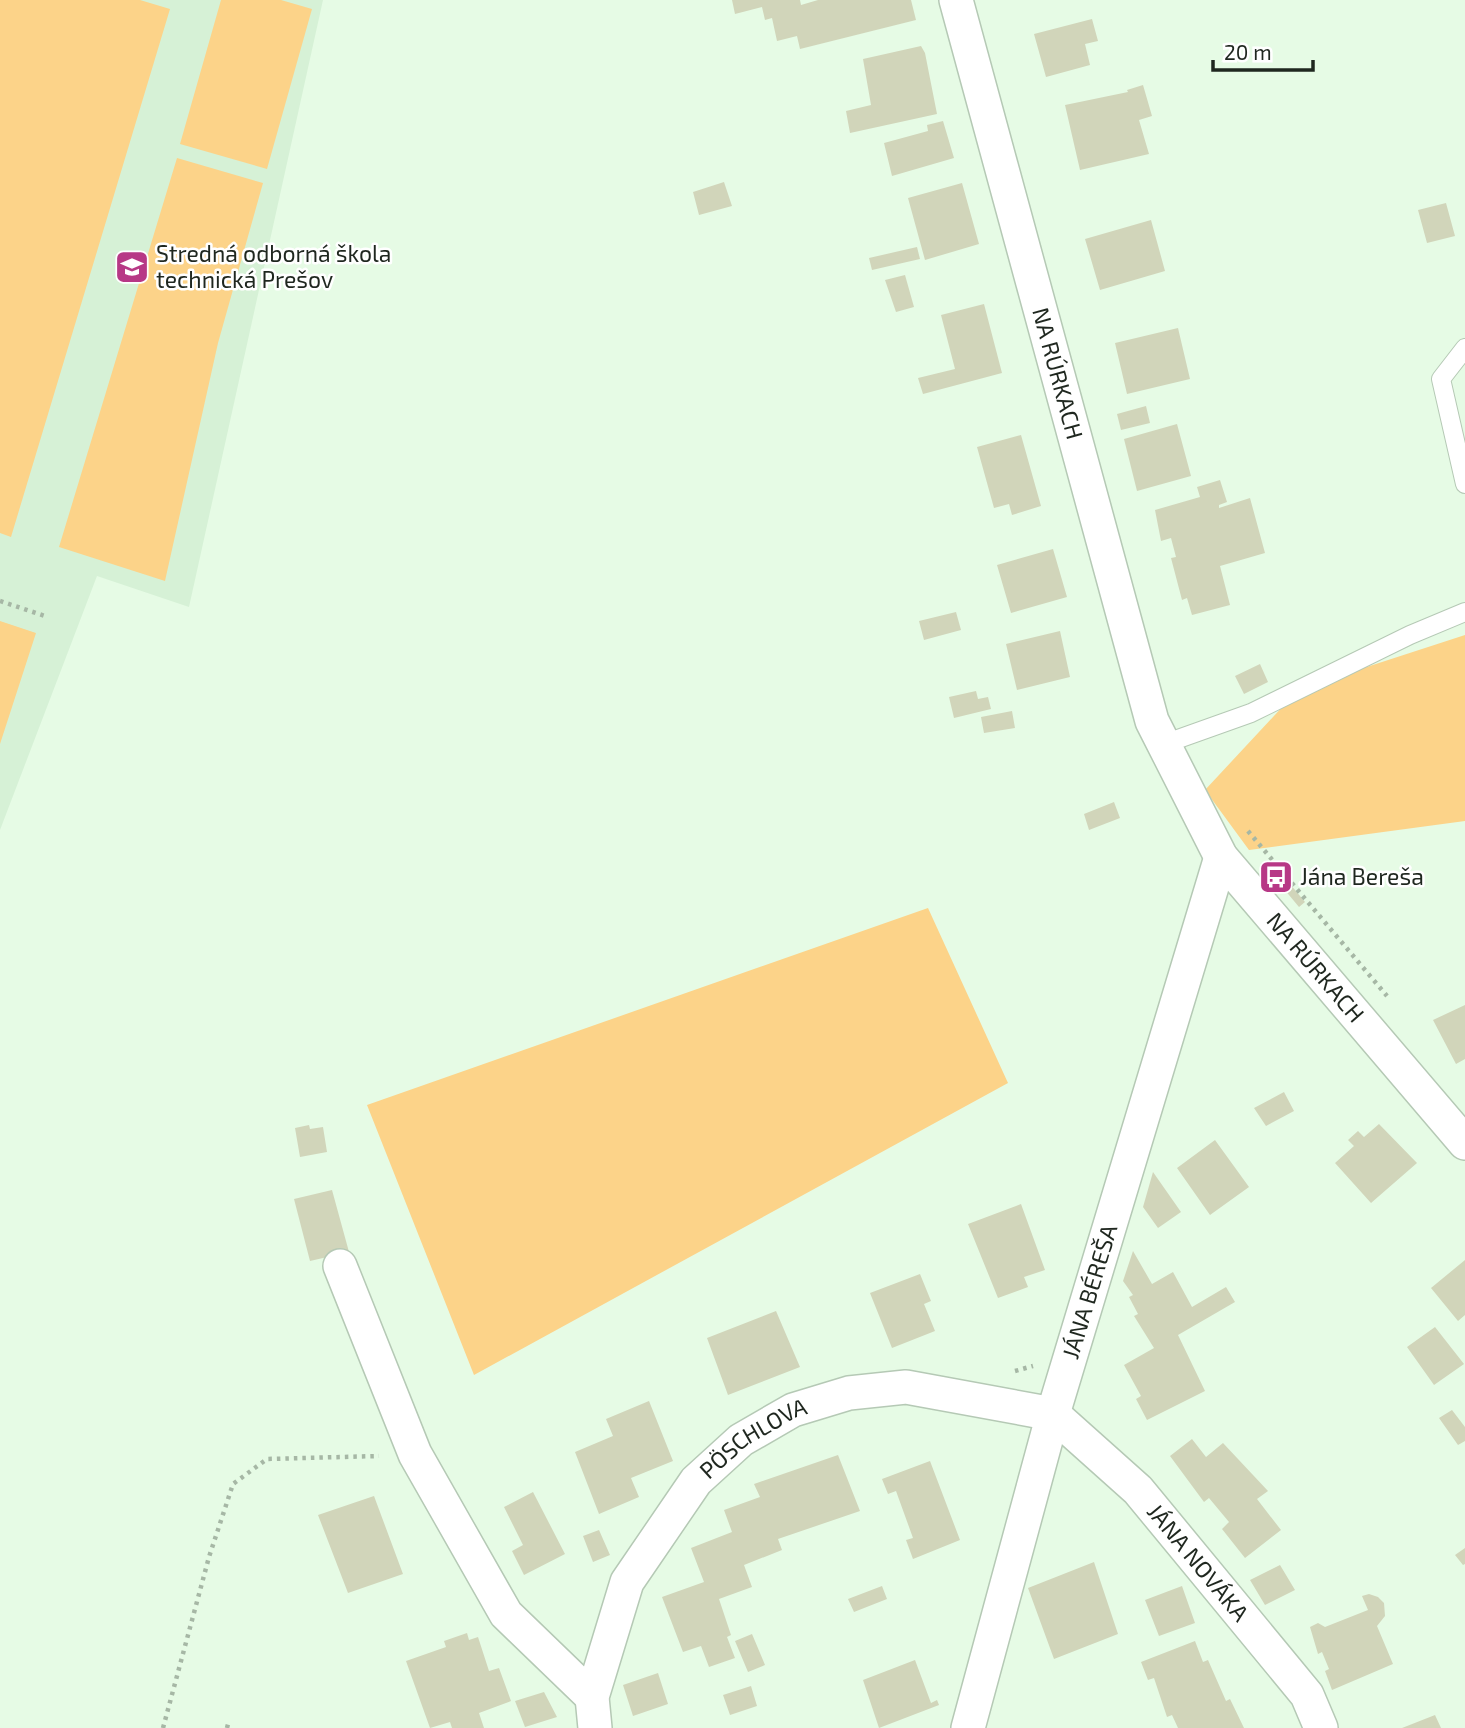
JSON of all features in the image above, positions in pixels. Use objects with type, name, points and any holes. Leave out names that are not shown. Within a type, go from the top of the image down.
[{"type":"street","name":"NA RÚRKACH","points":[[956,0],[1152,721],[1221,857],[1465,1143]]},
{"type":"street","name":"JÁNA BÉREŠA","points":[[968,1728],[1053,1414],[1221,857]]},
{"type":"street","name":"PÖSCHLOVA","points":[[340,1266],[415,1454],[506,1614],[594,1712]]},
{"type":"street","name":"PÖSCHLOVA","points":[[594,1712],[627,1582],[696,1480],[741,1440],[793,1410],[849,1392],[906,1387],[1053,1414]]},
{"type":"street","name":"JÁNA NOVÁKA","points":[[1053,1414],[1138,1490],[1307,1695],[1321,1728]]},
{"type":"lane","points":[[1465,348],[1441,379],[1465,484]]},
{"type":"lane","points":[[1164,744],[1251,713],[1465,612]]},
{"type":"path","points":[[0,601],[45,616]]},
{"type":"path","points":[[1246,828],[1392,1002]]},
{"type":"path","points":[[1006,1370],[1032,1368],[1038,1360]]},
{"type":"path","points":[[163,1728],[209,1557],[233,1484],[267,1459],[415,1454]]},
{"type":"shaded area","name":"Stredná odborná škola technická Prešov","points":[[0,0],[323,0],[189,607],[97,576],[0,830]]},
{"type":"shaded area","points":[[0,0],[140,0],[170,9],[11,537],[0,533]]},
{"type":"shaded area","points":[[221,0],[281,0],[312,9],[267,169],[180,144]]},
{"type":"shaded area","points":[[177,158],[263,183],[218,343],[165,581],[59,547]]},
{"type":"shaded area","points":[[0,621],[36,633],[0,744]]},
{"type":"shaded area","points":[[1465,635],[1465,821],[1249,850],[1205,790],[1299,689]]},
{"type":"shaded area","points":[[928,908],[1008,1083],[474,1375],[367,1105]]},
{"type":"building","points":[[732,0],[800,0],[801,5],[818,0],[911,0],[916,20],[800,49],[797,36],[777,41],[772,18],[765,20],[762,7],[735,14]]},
{"type":"building","points":[[1092,19],[1098,41],[1085,44],[1090,65],[1046,77],[1034,34]]},
{"type":"building","points":[[921,46],[925,53],[937,114],[850,133],[846,111],[871,105],[863,59]]},
{"type":"building","points":[[1143,85],[1152,116],[1139,120],[1149,154],[1080,170],[1065,105],[1128,92],[1127,90]]},
{"type":"building","points":[[943,121],[954,158],[892,176],[884,143],[928,131],[927,125]]},
{"type":"building","points":[[724,182],[732,206],[699,215],[693,192]]},
{"type":"building","points":[[962,183],[979,244],[925,260],[908,198]]},
{"type":"building","points":[[1446,203],[1455,236],[1427,243],[1418,210]]},
{"type":"building","points":[[1151,220],[1165,271],[1100,290],[1085,239]]},
{"type":"building","points":[[917,247],[920,259],[872,270],[869,258]]},
{"type":"building","points":[[905,275],[914,307],[896,312],[885,280]]},
{"type":"building","points":[[984,304],[1002,373],[923,394],[918,378],[955,369],[941,315]]},
{"type":"building","points":[[1178,328],[1190,379],[1127,394],[1115,343]]},
{"type":"building","points":[[1146,406],[1150,423],[1121,430],[1117,414]]},
{"type":"building","points":[[1177,424],[1191,476],[1137,491],[1124,439]]},
{"type":"building","points":[[1021,435],[1041,506],[1012,515],[1009,504],[994,508],[977,447]]},
{"type":"building","points":[[1220,480],[1227,502],[1219,505],[1219,508],[1250,498],[1265,553],[1220,566],[1230,605],[1192,615],[1187,598],[1182,600],[1171,558],[1176,557],[1171,538],[1161,541],[1155,510],[1200,497],[1197,487]]},
{"type":"building","points":[[1053,549],[1067,597],[1011,613],[997,565]]},
{"type":"building","points":[[956,612],[961,630],[924,640],[919,621]]},
{"type":"building","points":[[1060,631],[1070,677],[1017,690],[1006,644]]},
{"type":"building","points":[[1260,664],[1268,682],[1244,694],[1235,676]]},
{"type":"building","points":[[976,691],[978,699],[988,697],[991,709],[954,718],[949,697]]},
{"type":"building","points":[[1012,711],[1015,728],[984,733],[981,717]]},
{"type":"building","points":[[1114,802],[1120,818],[1089,830],[1084,814]]},
{"type":"building","points":[[1290,884],[1305,902],[1299,907],[1284,889]]},
{"type":"building","points":[[1465,1005],[1465,1059],[1456,1064],[1433,1020]]},
{"type":"building","points":[[1284,1092],[1294,1111],[1266,1126],[1254,1108]]},
{"type":"building","points":[[1379,1124],[1417,1163],[1371,1203],[1335,1163],[1354,1146],[1348,1140],[1358,1131],[1364,1137]]},
{"type":"building","points":[[309,1125],[310,1129],[323,1127],[327,1152],[300,1157],[295,1128]]},
{"type":"building","points":[[1215,1140],[1249,1187],[1210,1215],[1177,1168]]},
{"type":"building","points":[[1153,1172],[1181,1212],[1158,1228],[1143,1207]]},
{"type":"building","points":[[332,1190],[349,1252],[310,1261],[294,1199]]},
{"type":"building","points":[[1021,1204],[1045,1270],[1024,1277],[1028,1287],[998,1298],[968,1224]]},
{"type":"building","points":[[1133,1251],[1152,1284],[1173,1272],[1192,1307],[1226,1287],[1235,1302],[1178,1335],[1205,1391],[1147,1420],[1136,1399],[1141,1396],[1124,1365],[1154,1348],[1134,1316],[1138,1314],[1129,1297],[1133,1295],[1123,1281]]},
{"type":"building","points":[[1465,1260],[1465,1315],[1458,1321],[1431,1288]]},
{"type":"building","points":[[920,1274],[931,1301],[924,1304],[935,1331],[892,1348],[870,1293]]},
{"type":"building","points":[[776,1311],[800,1367],[728,1395],[707,1338]]},
{"type":"building","points":[[1435,1327],[1464,1364],[1434,1385],[1407,1347]]},
{"type":"building","points":[[649,1401],[673,1461],[631,1478],[639,1497],[599,1514],[575,1452],[613,1436],[606,1419]]},
{"type":"building","points":[[1452,1410],[1465,1427],[1465,1441],[1458,1445],[1439,1418]]},
{"type":"building","points":[[1192,1439],[1206,1457],[1223,1443],[1268,1491],[1257,1499],[1281,1530],[1245,1558],[1222,1529],[1229,1522],[1209,1498],[1204,1502],[1170,1456]]},
{"type":"building","points":[[838,1455],[860,1511],[778,1539],[782,1550],[744,1565],[752,1587],[719,1599],[731,1635],[727,1637],[735,1658],[709,1667],[701,1646],[683,1652],[662,1597],[704,1582],[691,1548],[732,1532],[724,1510],[760,1497],[754,1484]]},
{"type":"building","points":[[930,1461],[960,1540],[913,1559],[906,1540],[913,1538],[896,1491],[888,1494],[882,1479]]},
{"type":"building","points":[[533,1492],[565,1554],[524,1575],[512,1551],[523,1545],[504,1507]]},
{"type":"building","points":[[374,1496],[403,1574],[348,1593],[318,1515]]},
{"type":"building","points":[[599,1530],[610,1555],[593,1562],[583,1536]]},
{"type":"building","points":[[1465,1548],[1465,1564],[1463,1565],[1455,1555]]},
{"type":"building","points":[[1094,1562],[1118,1634],[1054,1659],[1028,1588]]},
{"type":"building","points":[[1280,1565],[1295,1590],[1265,1605],[1250,1580]]},
{"type":"building","points":[[882,1586],[887,1599],[854,1612],[848,1599]]},
{"type":"building","points":[[1182,1586],[1195,1623],[1159,1636],[1145,1600]]},
{"type":"building","points":[[1369,1594],[1384,1603],[1385,1616],[1377,1626],[1393,1664],[1332,1690],[1325,1671],[1329,1669],[1322,1652],[1318,1654],[1310,1627],[1318,1623],[1325,1627],[1368,1610],[1362,1596]]},
{"type":"building","points":[[467,1633],[469,1640],[478,1637],[489,1671],[499,1668],[511,1701],[479,1713],[484,1728],[452,1728],[450,1722],[430,1728],[406,1661],[446,1647],[444,1641]]},
{"type":"building","points":[[752,1634],[765,1665],[748,1672],[735,1641]]},
{"type":"building","points":[[1195,1641],[1203,1662],[1208,1660],[1226,1701],[1230,1699],[1244,1728],[1178,1728],[1172,1715],[1167,1717],[1154,1678],[1148,1680],[1141,1662]]},
{"type":"building","points":[[915,1660],[931,1703],[937,1700],[939,1705],[879,1728],[863,1680]]},
{"type":"building","points":[[658,1673],[668,1704],[633,1716],[623,1685]]},
{"type":"building","points":[[751,1686],[757,1706],[730,1715],[723,1695]]},
{"type":"building","points":[[544,1692],[557,1717],[525,1727],[515,1701]]},
{"type":"building","points":[[1435,1715],[1441,1728],[1402,1728]]},
{"type":"place","name":"Stredná odborná škola technická Prešov","points":[[132,267]]},
{"type":"place","name":"Jána Bereša","points":[[1276,877]]}]
